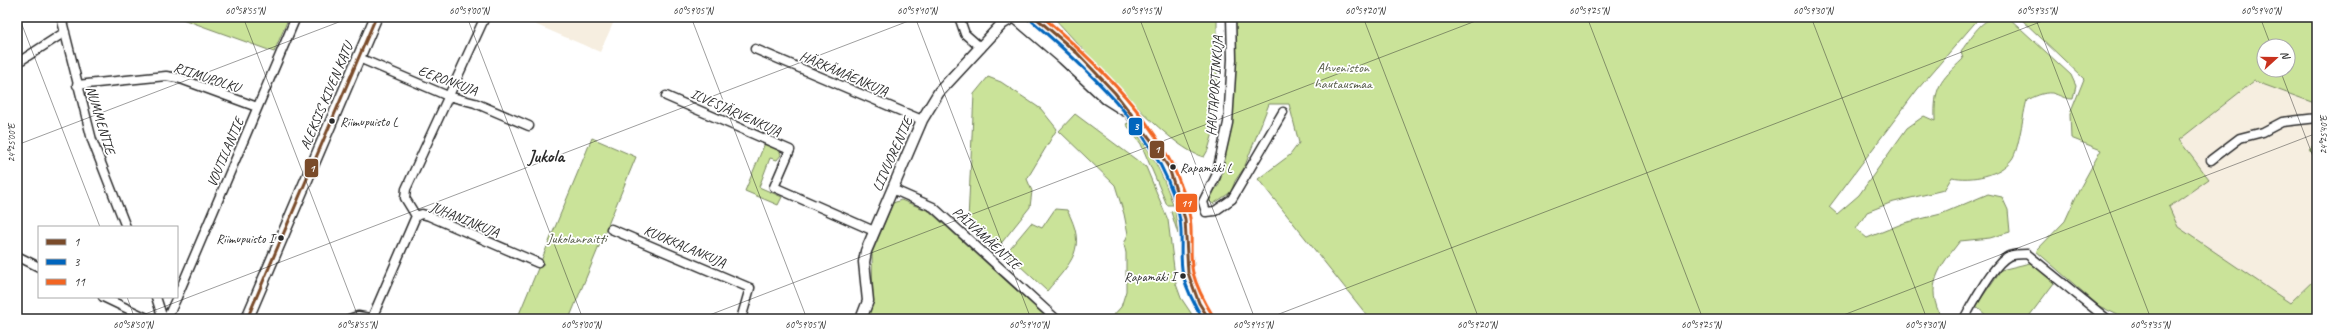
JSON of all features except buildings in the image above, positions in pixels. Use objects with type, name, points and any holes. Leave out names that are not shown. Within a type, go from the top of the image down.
[{"type":"main road","name":"ALEKSIS KIVEN KATU","points":[[247,319],[376,17]]},
{"type":"main road","points":[[1014,17],[1063,58],[1106,98],[1129,112]]},
{"type":"main road","points":[[1035,17],[1077,53],[1115,92],[1151,140],[1169,168],[1184,219],[1188,273],[1199,303],[1208,319]]},
{"type":"street","name":"NUMMENTIE","points":[[61,17],[92,140],[126,226]]},
{"type":"street","name":"VOUTILANTIE","points":[[178,295],[296,17]]},
{"type":"street","name":"JUHANINKUJA","points":[[485,17],[406,189],[405,198],[416,216],[422,214],[429,216],[538,263]]},
{"type":"street","points":[[959,17],[965,34],[981,48]]},
{"type":"street","name":"LIIVUORENTIE","points":[[861,319],[868,301],[864,257],[922,120],[943,87],[981,48],[1002,21],[1014,17]]},
{"type":"street","name":"HAUTAPORTINKUJA","points":[[1232,17],[1232,59],[1228,123],[1216,176],[1203,202],[1203,209],[1206,212],[1215,211],[1232,199],[1283,112]]},
{"type":"street","points":[[17,63],[65,32]]},
{"type":"street","name":"HÄRKÄMÄENKUJA","points":[[755,50],[922,120]]},
{"type":"street","name":"EERONKUJA","points":[[359,58],[448,96],[476,103],[529,126]]},
{"type":"street","name":"RIIMUPOLKU","points":[[77,85],[166,76],[178,78],[257,107]]},
{"type":"street","name":"ILVESJÄRVENKUJA","points":[[666,96],[790,150],[774,188],[874,231]]},
{"type":"street","points":[[2211,160],[2240,138],[2263,132],[2282,122],[2317,118]]},
{"type":"street","name":"PÄIVÄMÄENTIE","points":[[892,189],[933,207],[1056,319]]},
{"type":"street","points":[[350,318],[358,316],[373,318],[416,216]]},
{"type":"street","name":"KUOKKALANKUJA","points":[[611,229],[750,288],[741,319]]},
{"type":"street","points":[[1964,319],[1990,277],[2008,257],[2027,254],[2107,319]]},
{"type":"street","points":[[17,256],[38,266]]},
{"type":"street","points":[[105,298],[149,319]]},
{"type":"street","points":[[156,298],[163,319]]},
{"type":"street","name":"VOUTILANTIE","points":[[167,319],[177,298]]},
{"type":"shaded area","points":[[518,17],[616,17],[600,52]]},
{"type":"shaded area","points":[[2254,81],[2317,104],[2317,142],[2309,149],[2317,159],[2317,277],[2290,303],[2178,227],[2169,207],[2208,179],[2179,140]]},
{"type":"green space","points":[[177,17],[289,17],[274,52]]},
{"type":"green space","points":[[1053,17],[1217,17],[1217,73],[1213,133],[1208,150],[1204,157],[1188,150],[1169,136],[1148,117],[1104,73]]},
{"type":"green space","name":"Ahveniston hautausmaa","points":[[1235,17],[1980,17],[1917,90],[1829,207],[1837,214],[1859,195],[1907,128],[1924,116],[1935,121],[1937,93],[1943,80],[1963,59],[1961,51],[1975,32],[1985,22],[1999,17],[2008,17],[2071,75],[2076,86],[2073,99],[2052,93],[2045,93],[2027,100],[2019,140],[2014,154],[2007,165],[2000,170],[1976,178],[1952,177],[1944,190],[1890,203],[1867,212],[1856,229],[1867,238],[1904,223],[1941,214],[1988,194],[2002,197],[2008,210],[2010,232],[1990,238],[1960,241],[1936,277],[1934,296],[1942,319],[1370,319],[1258,179],[1290,155],[1299,143],[1289,104],[1269,104],[1244,168],[1235,181],[1231,192],[1213,204],[1207,199],[1219,185],[1234,97]]},
{"type":"green space","points":[[2019,17],[2317,17],[2317,104],[2254,81],[2179,140],[2209,179],[2169,207],[2178,227],[2290,303],[2317,277],[2317,319],[2124,318],[2099,306],[2036,251],[2065,221],[2080,188],[2101,150],[2071,138],[2070,114],[2084,79]]},
{"type":"green space","points":[[988,77],[1001,82],[1041,109],[1057,129],[1027,179],[1032,191],[1030,207],[999,246],[968,220],[974,94]]},
{"type":"green space","points":[[1075,114],[1146,167],[1168,220],[1176,284],[1181,298],[1195,319],[1110,319],[1121,307],[1126,291],[1126,253],[1124,244],[1128,234],[1124,214],[1115,185],[1059,131]]},
{"type":"green space","points":[[1128,123],[1136,132],[1155,161],[1165,182],[1173,205],[1167,205],[1141,144],[1126,124]]},
{"type":"green space","name":"Jukolanraitti","points":[[592,138],[636,157],[569,319],[517,319]]},
{"type":"green space","points":[[2317,142],[2317,159],[2309,149]]},
{"type":"green space","points":[[765,143],[779,149],[781,155],[777,160],[770,158],[759,187],[782,197],[778,205],[745,191]]},
{"type":"green space","points":[[901,200],[929,211],[1048,319],[867,319],[873,303],[872,253],[893,203]]},
{"type":"green space","points":[[1055,209],[1067,210],[1073,223],[1076,235],[1076,245],[1074,254],[1069,263],[1047,291],[1006,253],[1031,223],[1042,228]]},
{"type":"green space","points":[[1175,211],[1178,233],[1178,234],[1171,212]]},
{"type":"green space","points":[[2030,263],[2054,283],[2027,319],[1990,319],[1976,306],[2001,270]]},
{"type":"transit line","name":"1","points":[[247,319],[376,17]]},
{"type":"transit line","name":"1","points":[[1035,17],[1077,53],[1115,93],[1151,140],[1169,168],[1185,219],[1188,273],[1199,303],[1209,319]]},
{"type":"transit line","name":"11","points":[[1043,17],[1066,37],[1112,82],[1153,132],[1169,160],[1182,188],[1190,218],[1191,259],[1193,273],[1207,306],[1213,316]]},
{"type":"transit line","name":"3","points":[[1032,21],[1078,62],[1101,85],[1142,135],[1159,162],[1172,190],[1180,220],[1181,261],[1183,275],[1192,298],[1203,319]]},
{"type":"place","name":"Riimupuisto L","points":[[332,121]]},
{"type":"place","name":"Rapamäki L","points":[[1173,167]]},
{"type":"place","name":"Riimupuisto I","points":[[281,238]]},
{"type":"place","name":"Rapamäki I","points":[[1183,276]]},
{"type":"district","name":"Jukola","points":[[546,156]]}]
